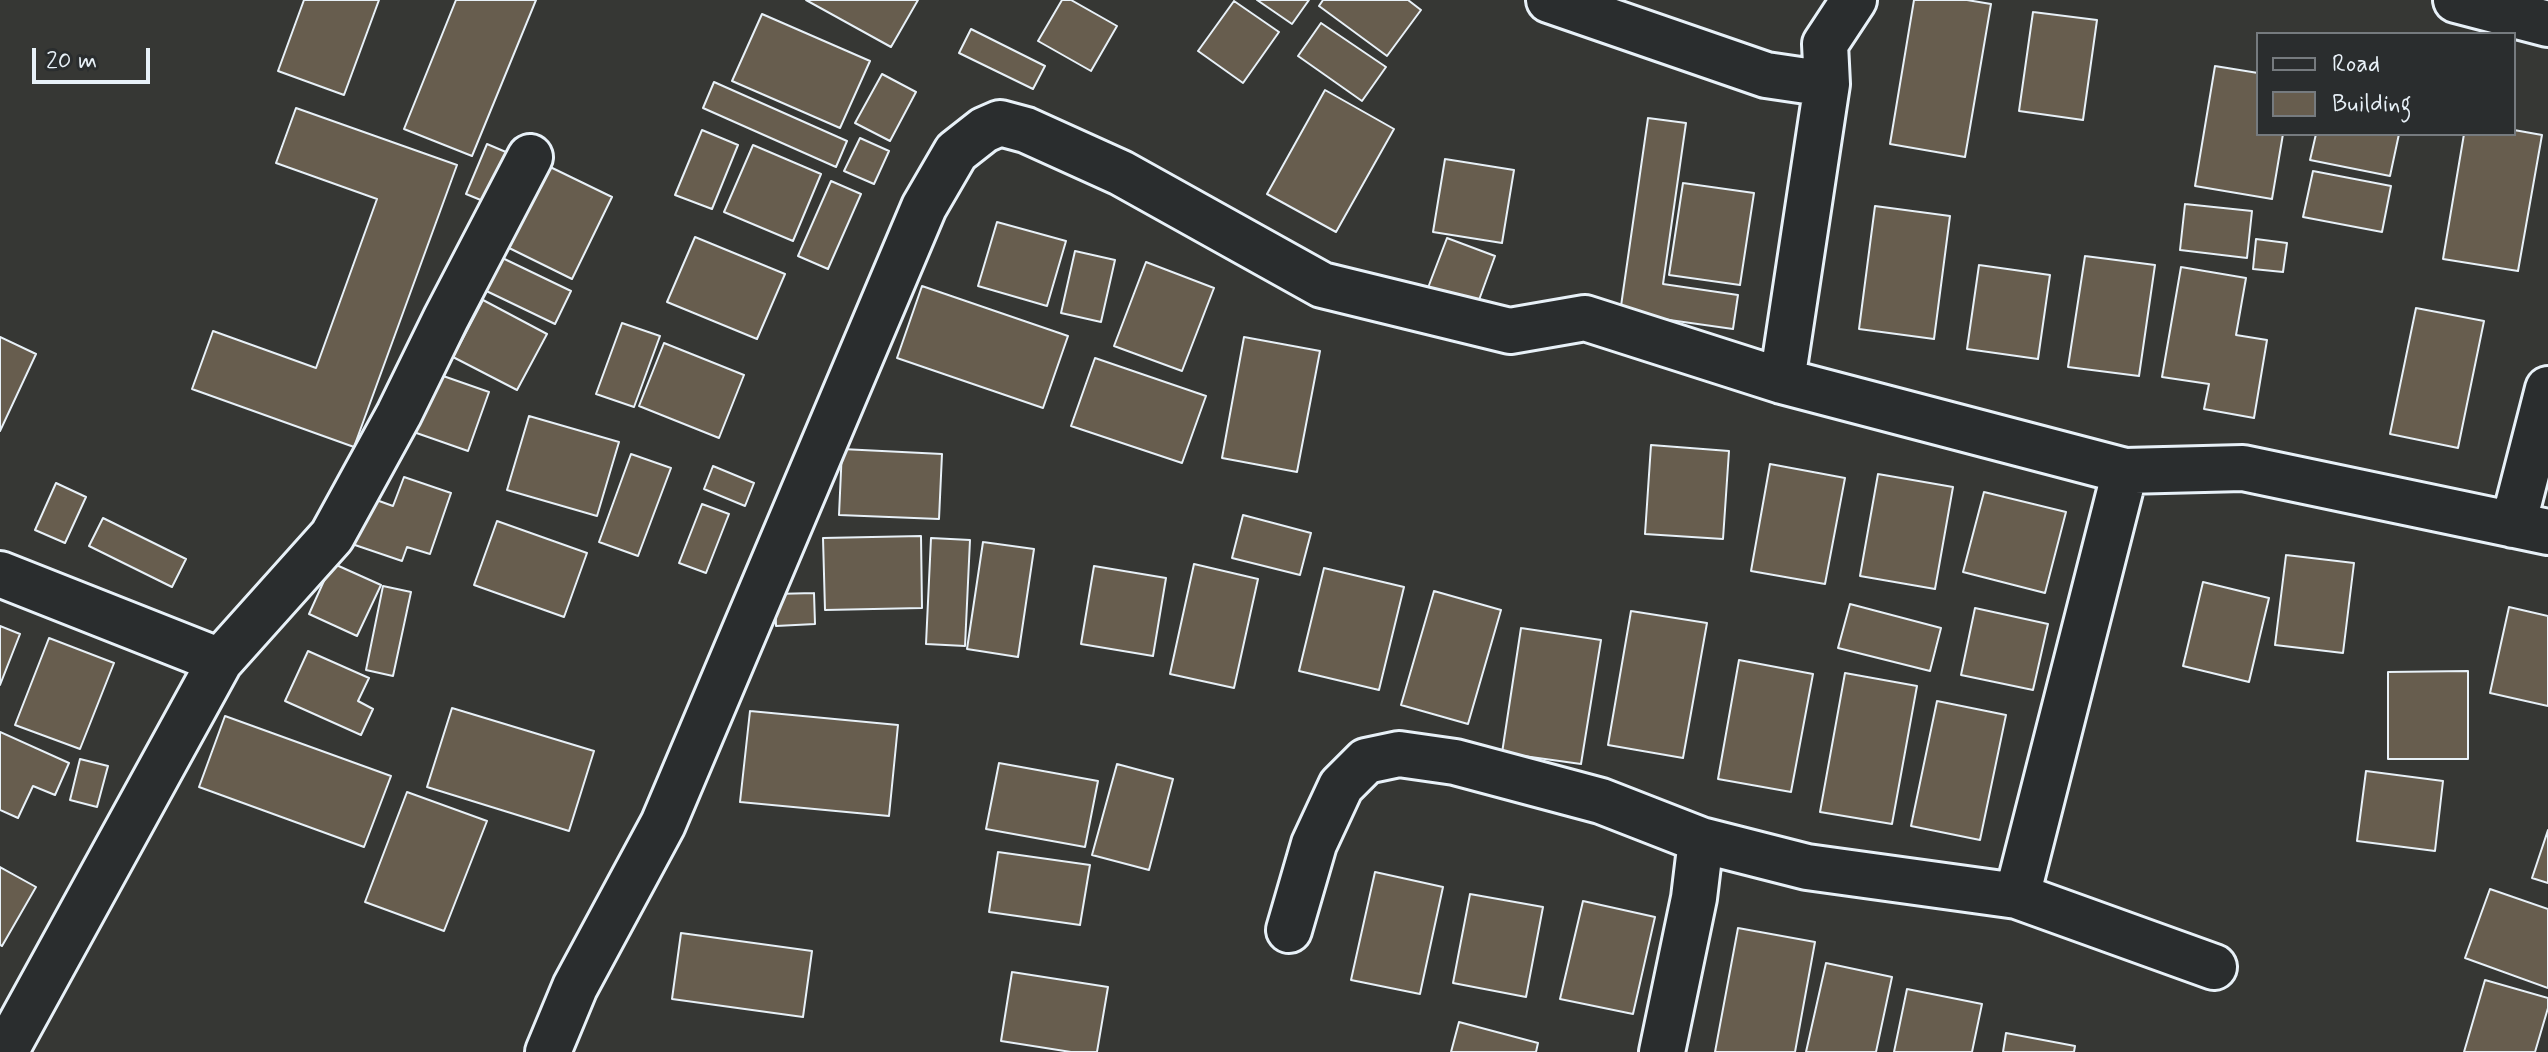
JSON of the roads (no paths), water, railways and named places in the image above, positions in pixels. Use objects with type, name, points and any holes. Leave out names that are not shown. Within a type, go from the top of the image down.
[{"type":"street","points":[[1549,0],[1766,75],[1827,84]]},
{"type":"street","points":[[1782,381],[1827,84],[1825,44],[1854,0]]},
{"type":"street","points":[[2456,0],[2548,24]]},
{"type":"street","points":[[548,1052],[575,987],[663,824],[924,207],[956,152],[984,130],[1000,123],[1026,130],[1108,167],[1322,285],[1510,331],[1585,318],[1782,381],[2125,471],[2243,468],[2531,528],[2548,389]]},
{"type":"street","points":[[5,1052],[220,661],[332,536],[399,414],[530,157]]},
{"type":"street","points":[[2017,896],[2125,471]]},
{"type":"street","points":[[0,574],[220,661]]},
{"type":"street","points":[[1289,930],[1314,844],[1341,786],[1366,761],[1399,754],[1470,766],[1601,801],[1701,840],[1807,867],[2017,896],[2214,967]]},
{"type":"street","points":[[1662,1052],[1694,898],[1701,840]]}]
